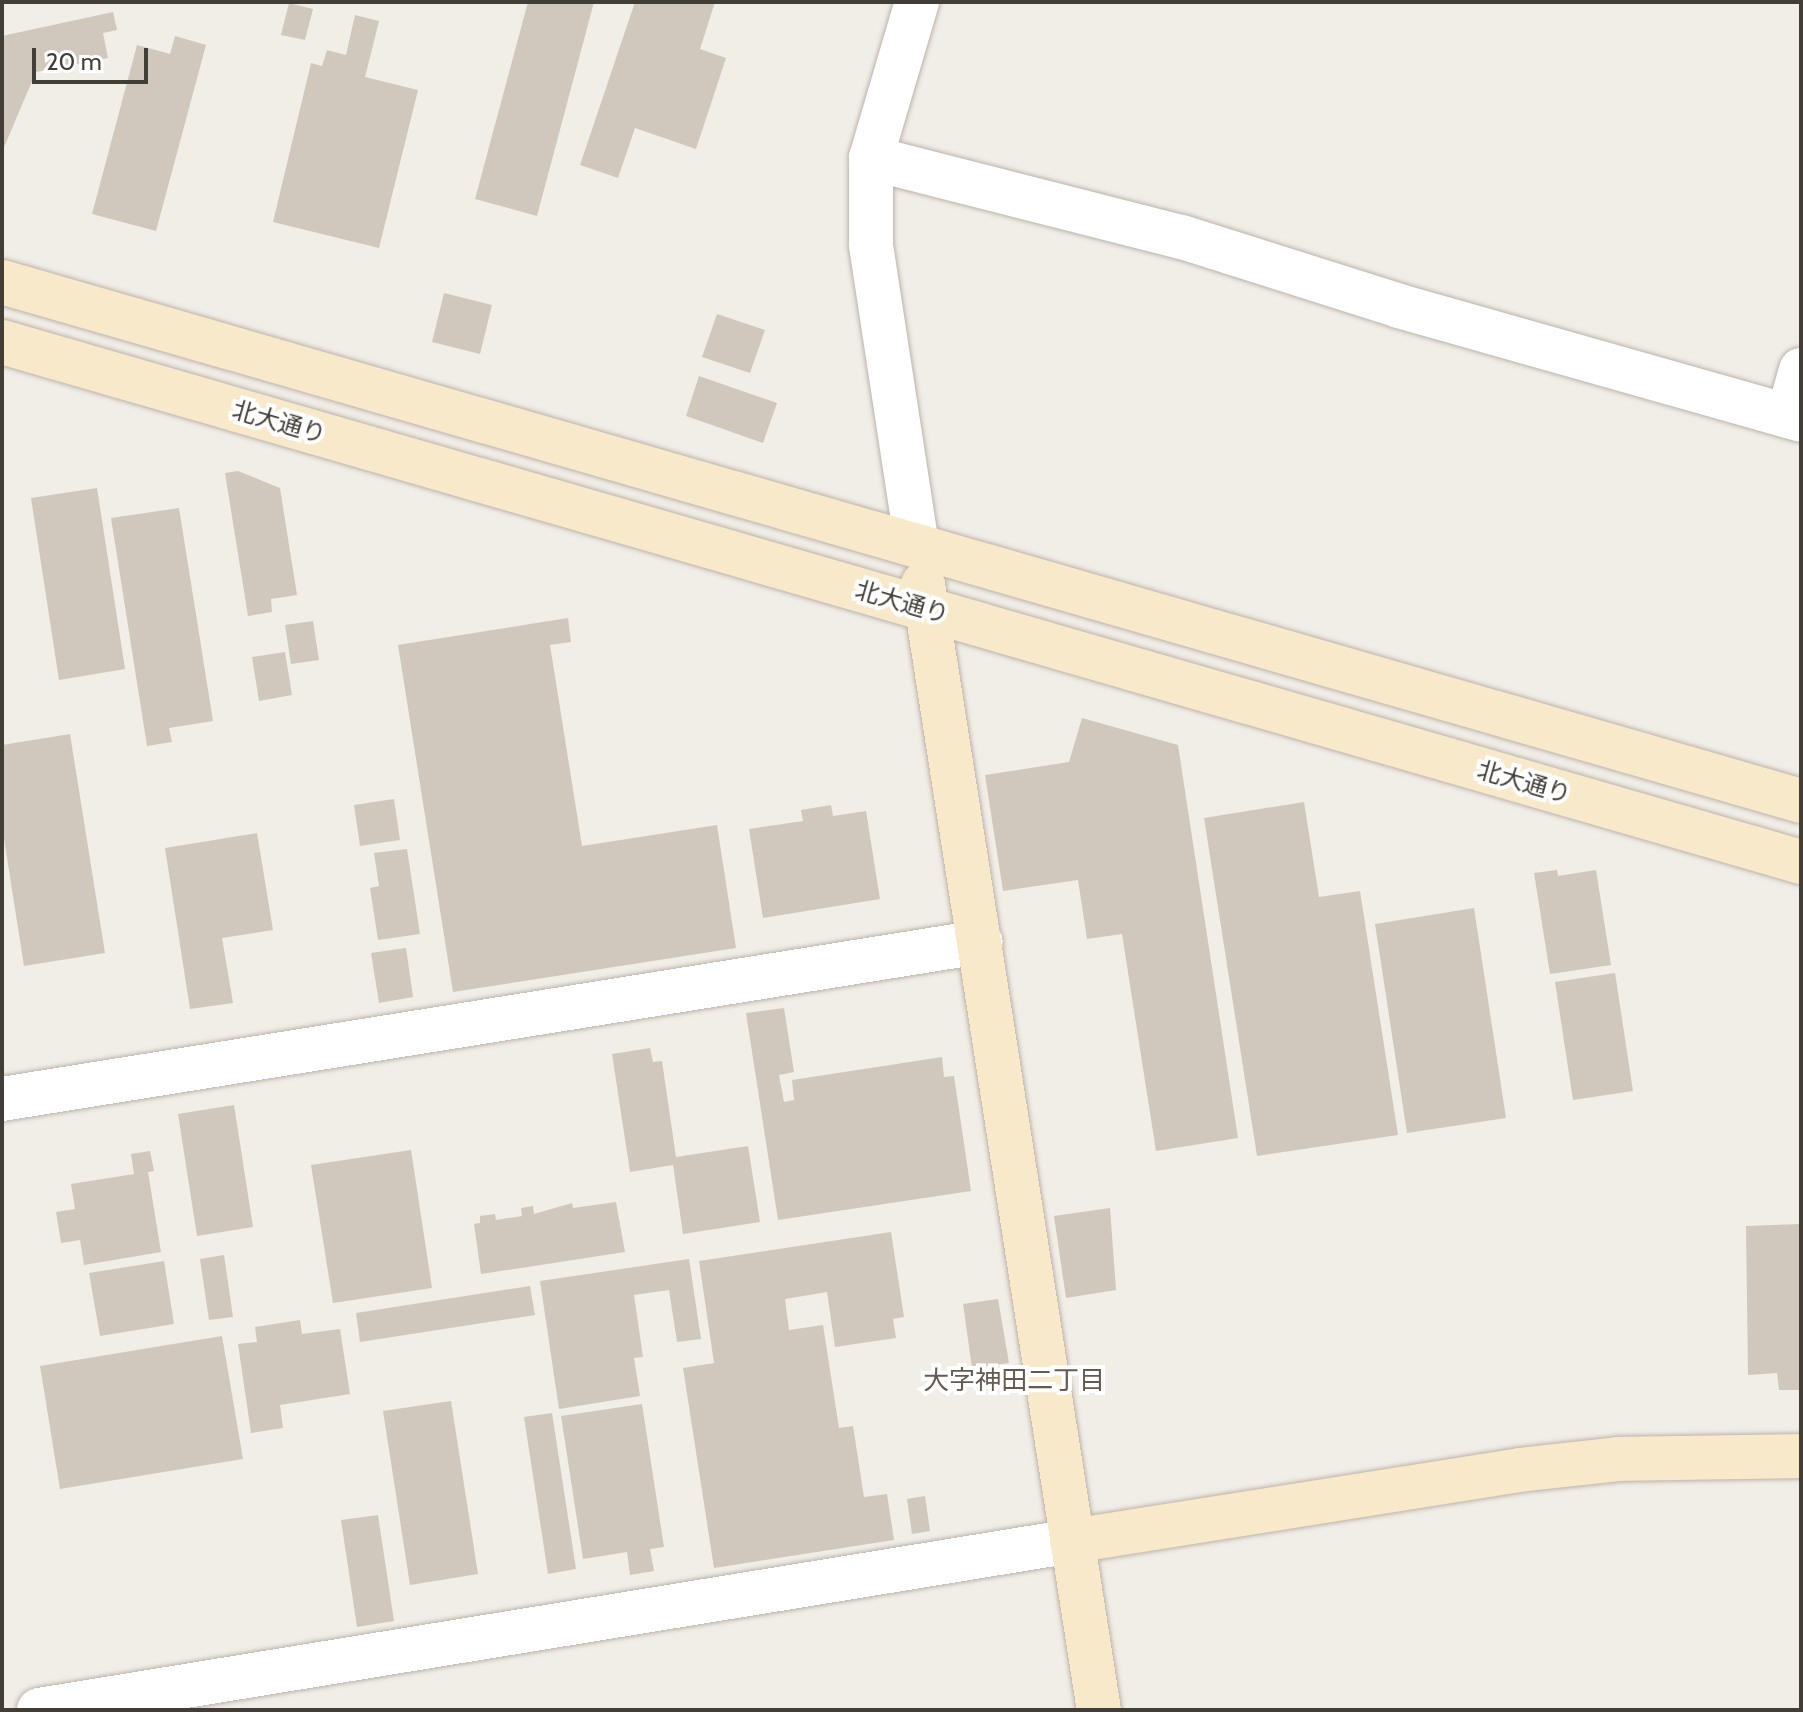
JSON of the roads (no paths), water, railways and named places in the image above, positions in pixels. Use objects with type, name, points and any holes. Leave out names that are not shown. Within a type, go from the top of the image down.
[{"type":"street","points":[[917,2],[871,158],[871,244],[1099,1710]]},
{"type":"street","points":[[871,158],[1182,237],[1399,306],[1794,418],[1801,370]]},
{"type":"street","points":[[2,282],[1801,801]]},
{"type":"street","name":"北大通り","points":[[2,342],[1801,862]]},
{"type":"street","points":[[2,1099],[980,942]]},
{"type":"street","points":[[39,1710],[1519,1470],[1618,1459],[1801,1456]]},
{"type":"district","name":"大字神田二丁目","points":[[1014,1381]]}]
